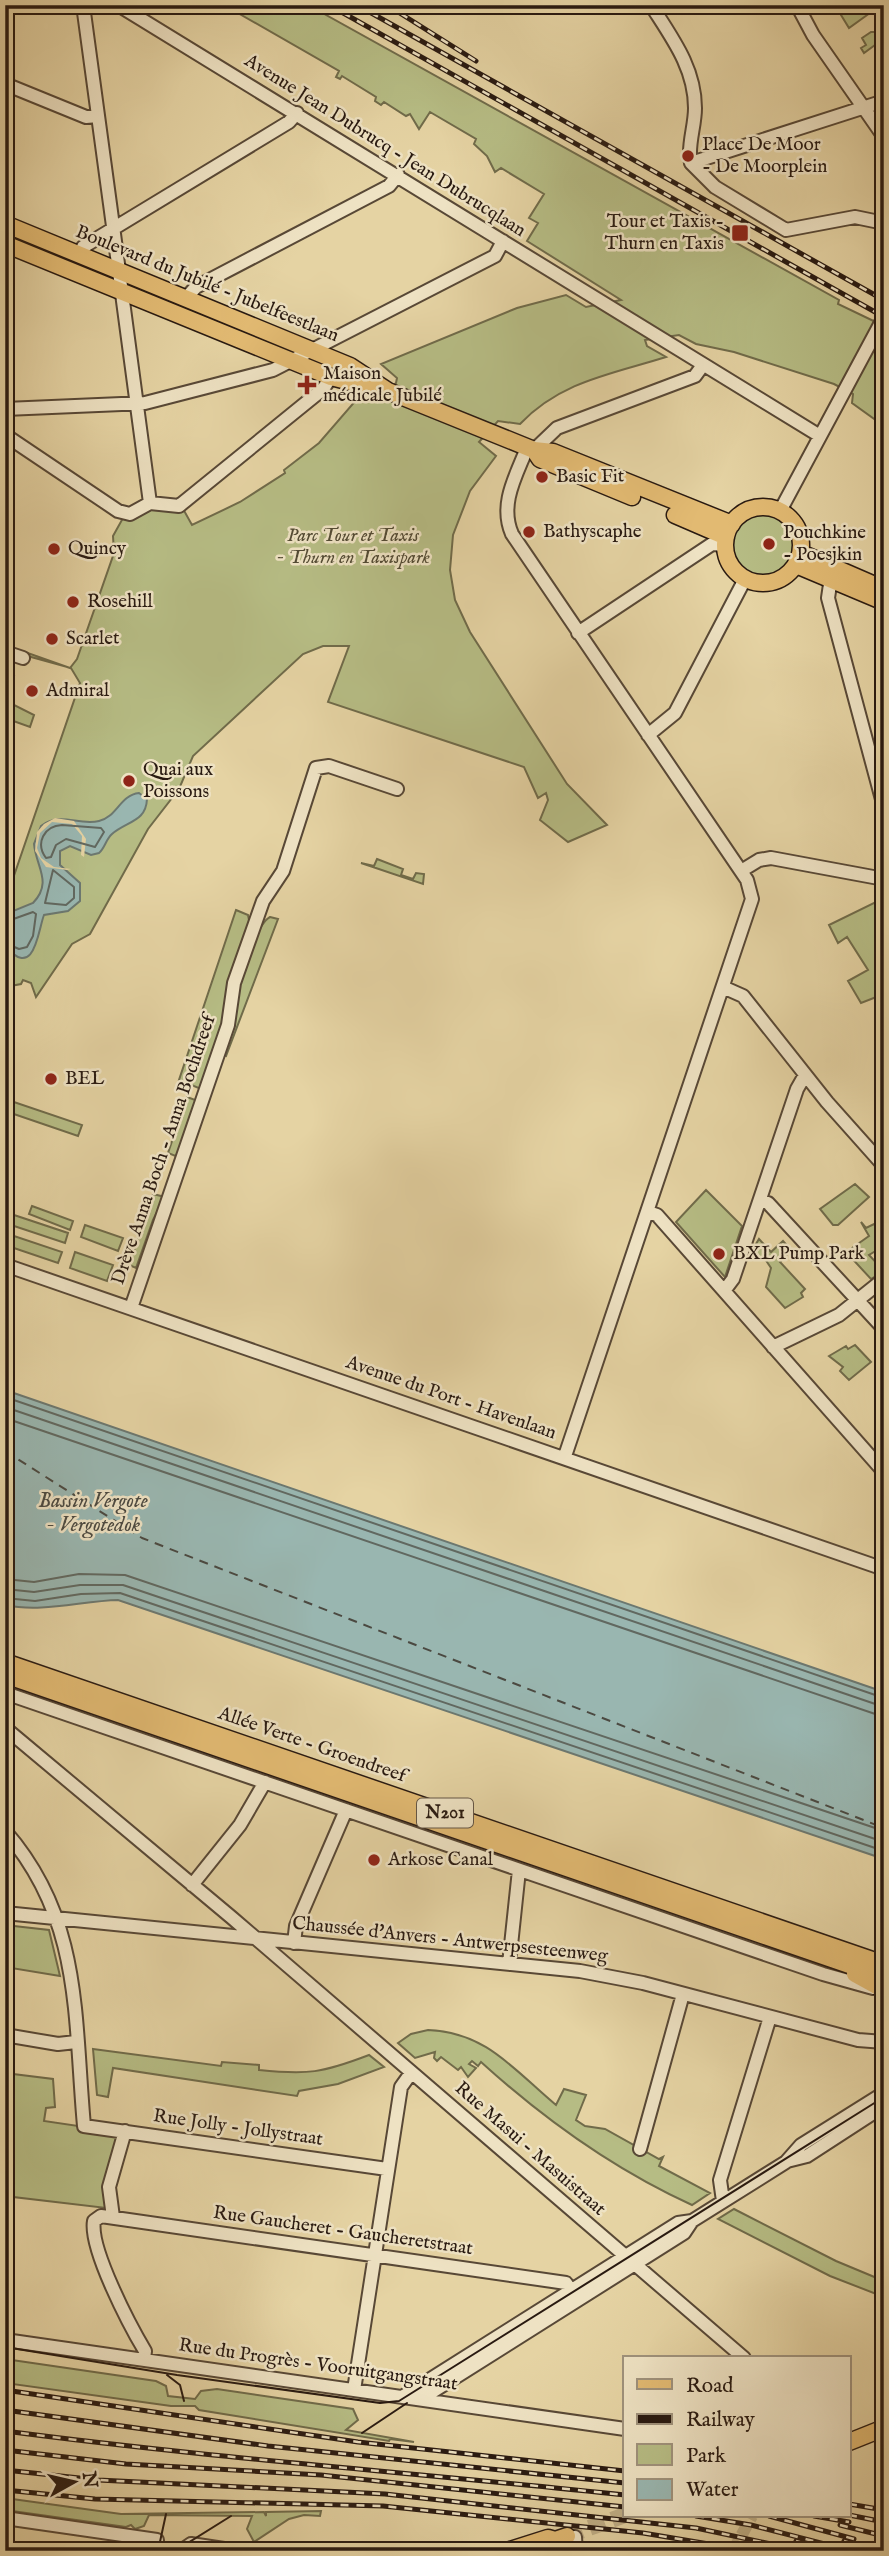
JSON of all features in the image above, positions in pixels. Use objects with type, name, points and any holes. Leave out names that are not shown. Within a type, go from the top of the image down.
[{"type":"main road","name":"Boulevard du Jubilé - Jubelfeestlaan","points":[[5,224],[314,350],[350,366],[387,391]]},
{"type":"main road","name":"Boulevard du Jubilé - Jubelfeestlaan","points":[[5,244],[331,377],[387,391],[530,449],[548,463],[728,535]]},
{"type":"main road","points":[[766,507],[780,511],[798,530],[799,559],[777,581],[761,583],[746,579],[729,562],[728,535],[751,509],[766,507]]},
{"type":"main road","points":[[799,559],[884,601]]},
{"type":"main road","points":[[831,573],[884,589]]},
{"type":"main road","name":"Allée Verte - Groendreef","points":[[5,1662],[884,1964]]},
{"type":"main road","name":"Allée Verte - Groendreef","points":[[5,1675],[839,1962],[881,1985]]},
{"type":"main road","points":[[850,2435],[882,2430]]},
{"type":"main road","points":[[850,2442],[882,2430]]},
{"type":"main road","points":[[507,2551],[557,2545]]},
{"type":"street","points":[[83,5],[124,293],[150,503]]},
{"type":"street","name":"Avenue Jean Dubrucq - Jean Dubrucqlaan","points":[[118,5],[820,436]]},
{"type":"street","points":[[651,5],[679,49],[692,80],[695,112],[690,146],[691,163],[715,187],[786,230],[855,217],[884,223]]},
{"type":"street","points":[[797,5],[813,35],[884,137]]},
{"type":"street","points":[[5,84],[86,117],[98,116]]},
{"type":"street","points":[[691,163],[884,101]]},
{"type":"street","points":[[80,254],[83,247],[289,122],[296,113]]},
{"type":"street","points":[[186,298],[196,287],[389,186],[398,175]]},
{"type":"street","points":[[5,409],[136,405],[274,370],[495,256],[503,242]]},
{"type":"street","points":[[780,511],[884,317]]},
{"type":"street","points":[[565,1456],[752,900],[751,889],[741,872],[520,547],[507,520],[510,492],[530,449],[557,428],[695,376],[703,365]]},
{"type":"street","points":[[5,435],[118,512],[130,513],[150,503],[179,506],[323,389],[331,377]]},
{"type":"street","points":[[578,633],[728,535]]},
{"type":"street","points":[[831,573],[828,598],[884,807]]},
{"type":"street","points":[[648,735],[675,713],[746,579]]},
{"type":"street","points":[[5,652],[23,659]]},
{"type":"street","name":"Drève Anna Boch - Anna Bochdreef","points":[[131,1308],[229,1025],[234,983],[263,901],[283,871],[316,768],[329,766],[397,789]]},
{"type":"street","points":[[741,872],[760,860],[771,858],[884,879]]},
{"type":"street","points":[[724,979],[743,996],[805,1075],[884,1166]]},
{"type":"street","points":[[724,1291],[733,1279],[805,1075]]},
{"type":"street","points":[[760,1200],[768,1203],[884,1329]]},
{"type":"street","points":[[648,1212],[657,1215],[884,1472]]},
{"type":"street","name":"Avenue du Port - Havenlaan","points":[[5,1265],[565,1456],[884,1569]]},
{"type":"street","points":[[774,1347],[835,1318],[884,1279]]},
{"type":"street","points":[[5,1693],[823,1974],[881,1985]]},
{"type":"street","name":"Rue Masui - Masuistraat","points":[[5,1720],[19,1737]]},
{"type":"street","name":"Rue Masui - Masuistraat","points":[[5,1728],[223,1910],[742,2356]]},
{"type":"street","points":[[192,1885],[240,1825],[265,1782]]},
{"type":"street","points":[[291,1970],[290,1960],[297,1944],[296,1926],[346,1811]]},
{"type":"street","points":[[5,1831],[38,1873],[59,1919],[72,1982],[76,2042],[58,2044],[5,2035]]},
{"type":"street","points":[[509,1964],[519,1870]]},
{"type":"street","points":[[208,1934],[221,1924],[223,1910]]},
{"type":"street","name":"Chaussée d'Anvers - Antwerpsesteenweg","points":[[5,1913],[598,1973],[858,2040],[884,2042]]},
{"type":"street","points":[[640,2149],[683,1994]]},
{"type":"street","points":[[723,2202],[720,2180],[770,2017]]},
{"type":"street","name":"Rue Jolly - Jollystraat","points":[[76,2042],[84,2126],[387,2169]]},
{"type":"street","points":[[354,2390],[401,2087],[411,2073]]},
{"type":"street","points":[[402,2397],[630,2260],[684,2233],[692,2221],[786,2162],[801,2145],[884,2093]]},
{"type":"street","points":[[786,2162],[807,2156],[884,2106]]},
{"type":"street","points":[[113,2217],[109,2187],[125,2131]]},
{"type":"street","name":"Rue Gaucheret - Gaucheretstraat","points":[[144,2359],[145,2351],[123,2312],[105,2268],[94,2233],[95,2218],[113,2217],[566,2283],[574,2295]]},
{"type":"street","points":[[421,2399],[574,2295]]},
{"type":"street","name":"Rue du Progrès - Vooruitgangstraat","points":[[5,2340],[623,2429]]},
{"type":"street","points":[[5,2518],[155,2545]]},
{"type":"street","points":[[557,2545],[576,2551]]},
{"type":"street","points":[[186,2548],[238,2551]]},
{"type":"green space","name":"Parc Tour et Taxis - Thurn en Taxispark","points":[[224,5],[308,5],[839,300],[838,304],[884,326],[884,426],[852,403],[853,394],[834,384],[734,352],[696,344],[679,335],[645,340],[647,346],[666,357],[570,388],[536,409],[520,424],[498,421],[479,442],[496,456],[470,491],[453,535],[450,570],[455,600],[470,632],[567,784],[607,825],[568,842],[540,820],[548,800],[546,793],[538,798],[524,767],[328,702],[349,646],[323,646],[303,654],[193,756],[179,789],[148,829],[90,934],[72,944],[36,997],[31,983],[23,980],[21,984],[5,987],[5,902],[80,683],[70,668],[77,659],[114,553],[113,536],[123,518],[155,508],[182,507],[192,525],[240,502],[285,473],[284,470],[319,443],[357,399],[377,402],[396,383],[397,378],[381,364],[517,308],[566,295],[586,307],[621,300],[527,241],[538,223],[529,218],[544,194],[501,168],[495,172],[487,156],[474,144],[476,139],[430,112],[419,129],[410,114],[406,116],[384,102],[381,105],[375,101],[376,97],[342,76],[340,79],[336,77],[339,71]]},
{"type":"green space","points":[[842,5],[881,5],[849,28],[841,15],[845,12]]},
{"type":"green space","points":[[876,32],[880,37],[884,36],[884,67],[875,45],[864,53],[861,48],[866,45],[862,38]]},
{"type":"green space","points":[[763,513],[781,519],[789,527],[795,545],[789,563],[781,571],[763,577],[745,571],[737,563],[731,545],[737,527],[745,519]]},
{"type":"green space","points":[[25,652],[66,667],[24,655]]},
{"type":"green space","points":[[5,673],[14,676],[8,702],[34,715],[30,727],[5,718]]},
{"type":"green space","points":[[377,859],[403,869],[401,875],[413,879],[416,873],[424,874],[423,884],[361,863],[374,866]]},
{"type":"green space","points":[[884,898],[884,994],[861,1003],[848,981],[868,970],[847,937],[838,943],[829,925]]},
{"type":"green space","points":[[236,910],[248,915],[250,925],[227,991],[226,1018],[201,1089],[179,1080]]},
{"type":"green space","points":[[270,917],[278,919],[226,1056],[223,1055],[240,981],[254,940]]},
{"type":"green space","points":[[187,1097],[198,1101],[178,1157],[168,1153]]},
{"type":"green space","points":[[5,1099],[82,1125],[78,1136],[5,1111]]},
{"type":"green space","points":[[855,1184],[869,1197],[838,1225],[833,1225],[820,1209]]},
{"type":"green space","name":"BXL Pump Park","points":[[706,1190],[742,1226],[725,1277],[676,1222]]},
{"type":"green space","points":[[153,1194],[165,1197],[153,1220],[136,1268],[129,1265]]},
{"type":"green space","points":[[32,1206],[73,1221],[70,1230],[29,1214]]},
{"type":"green space","points":[[5,1212],[68,1233],[65,1243],[5,1223]]},
{"type":"green space","points":[[861,1222],[866,1228],[874,1224],[884,1240],[884,1246],[869,1255],[884,1271],[871,1279],[847,1253],[851,1254],[852,1248],[869,1236]]},
{"type":"green space","points":[[85,1225],[123,1238],[118,1251],[81,1237]]},
{"type":"green space","points":[[5,1233],[62,1252],[58,1263],[5,1245]]},
{"type":"green space","points":[[759,1239],[771,1252],[783,1241],[791,1250],[780,1262],[805,1289],[801,1293],[803,1297],[785,1308],[766,1287],[771,1268],[765,1259],[750,1254]]},
{"type":"green space","points":[[75,1252],[113,1265],[107,1281],[70,1268]]},
{"type":"green space","points":[[855,1345],[871,1362],[849,1380],[840,1371],[843,1367],[829,1356],[846,1346],[848,1349]]},
{"type":"green space","points":[[5,1925],[49,1930],[60,1976],[5,1967]]},
{"type":"green space","points":[[428,2030],[448,2032],[483,2045],[512,2066],[556,2105],[564,2089],[586,2095],[576,2120],[585,2126],[605,2129],[659,2159],[663,2157],[659,2166],[710,2193],[692,2205],[635,2176],[555,2123],[481,2062],[478,2066],[472,2061],[469,2064],[476,2068],[468,2077],[461,2067],[458,2070],[441,2057],[437,2061],[434,2058],[435,2052],[415,2058],[398,2043],[411,2034]]},
{"type":"green space","points":[[93,2049],[221,2066],[222,2062],[259,2065],[259,2070],[276,2072],[315,2071],[369,2055],[384,2067],[338,2084],[299,2091],[297,2096],[113,2068],[108,2097],[97,2095]]},
{"type":"green space","points":[[5,2073],[53,2079],[55,2107],[46,2108],[44,2121],[119,2132],[106,2208],[5,2196]]},
{"type":"green space","points":[[734,2209],[836,2261],[884,2281],[884,2297],[830,2276],[718,2219]]},
{"type":"green space","points":[[5,2359],[156,2381],[166,2386],[168,2396],[195,2399],[201,2391],[217,2389],[353,2409],[358,2420],[346,2430],[414,2442],[389,2441],[199,2410],[195,2406],[171,2406],[5,2383]]},
{"type":"green space","points":[[5,2498],[121,2514],[264,2512],[266,2516],[266,2512],[321,2511],[320,2516],[304,2515],[289,2519],[254,2542],[247,2529],[252,2516],[149,2515],[144,2526],[135,2529],[131,2525],[126,2527],[5,2510]]},
{"type":"water","points":[[139,793],[147,799],[143,812],[112,834],[99,853],[91,855],[70,846],[60,851],[60,865],[80,883],[80,901],[68,911],[44,915],[34,949],[23,958],[16,956],[6,947],[5,919],[13,911],[33,903],[42,888],[42,874],[34,844],[41,826],[62,819],[91,822],[105,819],[127,798]]},
{"type":"water","name":"Bassin Vergote - Vergotedok","points":[[5,1390],[884,1692],[884,1859],[118,1600],[33,1608],[5,1605]]},
{"type":"pier","points":[[55,818],[74,821],[86,839],[84,857],[81,855],[82,836],[72,824],[52,822],[40,833],[37,848],[41,858],[54,867],[71,869],[46,867],[35,851],[37,832]]},
{"type":"ferry route","points":[[5,1451],[142,1538],[884,1828]]},
{"type":"tunnel","points":[[567,2536],[623,2516]]},
{"type":"tunnel","points":[[733,2551],[751,2518]]},
{"type":"tram line","points":[[5,2347],[177,2375],[380,2403],[399,2401],[884,2097]]},
{"type":"tram line","points":[[167,2375],[180,2385],[184,2401]]},
{"type":"tram line","points":[[362,2433],[407,2403]]},
{"type":"tram line","points":[[158,2551],[166,2514]]},
{"type":"tram line","points":[[175,2551],[231,2516]]},
{"type":"railway","points":[[329,5],[884,317]]},
{"type":"railway","points":[[357,5],[875,295]]},
{"type":"railway","points":[[387,5],[476,61]]},
{"type":"railway","points":[[5,2390],[358,2442],[623,2471]]},
{"type":"railway","points":[[5,2410],[268,2446],[623,2483]]},
{"type":"railway","points":[[5,2431],[623,2495]]},
{"type":"railway","points":[[5,2450],[126,2464],[321,2475],[623,2507]]},
{"type":"railway","points":[[5,2470],[98,2480],[385,2494],[696,2528],[804,2551]]},
{"type":"railway","points":[[5,2490],[95,2499],[383,2506],[643,2533],[751,2551]]},
{"type":"railway","points":[[850,2504],[884,2510]]},
{"type":"railway","points":[[850,2515],[884,2522]]},
{"type":"railway","points":[[708,2518],[751,2525],[852,2551]]},
{"type":"railway","points":[[776,2518],[854,2539]]},
{"type":"railway","points":[[826,2518],[849,2522]]},
{"type":"railway","points":[[840,2525],[884,2536]]},
{"type":"railway","points":[[796,2541],[833,2551]]},
{"type":"railway","points":[[844,2541],[877,2551]]},
{"type":"place","name":"Place De Moor - De Moorplein","points":[[688,156]]},
{"type":"place","name":"Tour et Taxis - Thurn en Taxis","points":[[740,233]]},
{"type":"place","name":"Maison médicale Jubilé","points":[[307,385]]},
{"type":"place","name":"Basic Fit","points":[[542,477]]},
{"type":"place","name":"Bathyscaphe","points":[[529,532]]},
{"type":"place","name":"Pouchkine - Poesjkin","points":[[769,544]]},
{"type":"place","name":"Quincy","points":[[54,549]]},
{"type":"place","name":"Rosehill","points":[[73,602]]},
{"type":"place","name":"Scarlet","points":[[52,639]]},
{"type":"place","name":"Admiral","points":[[32,691]]},
{"type":"place","name":"Quai aux Poissons","points":[[129,781]]},
{"type":"place","name":"BEL","points":[[51,1079]]},
{"type":"place","name":"BXL Pump Park","points":[[719,1254]]},
{"type":"place","name":"Arkose Canal","points":[[374,1860]]}]
